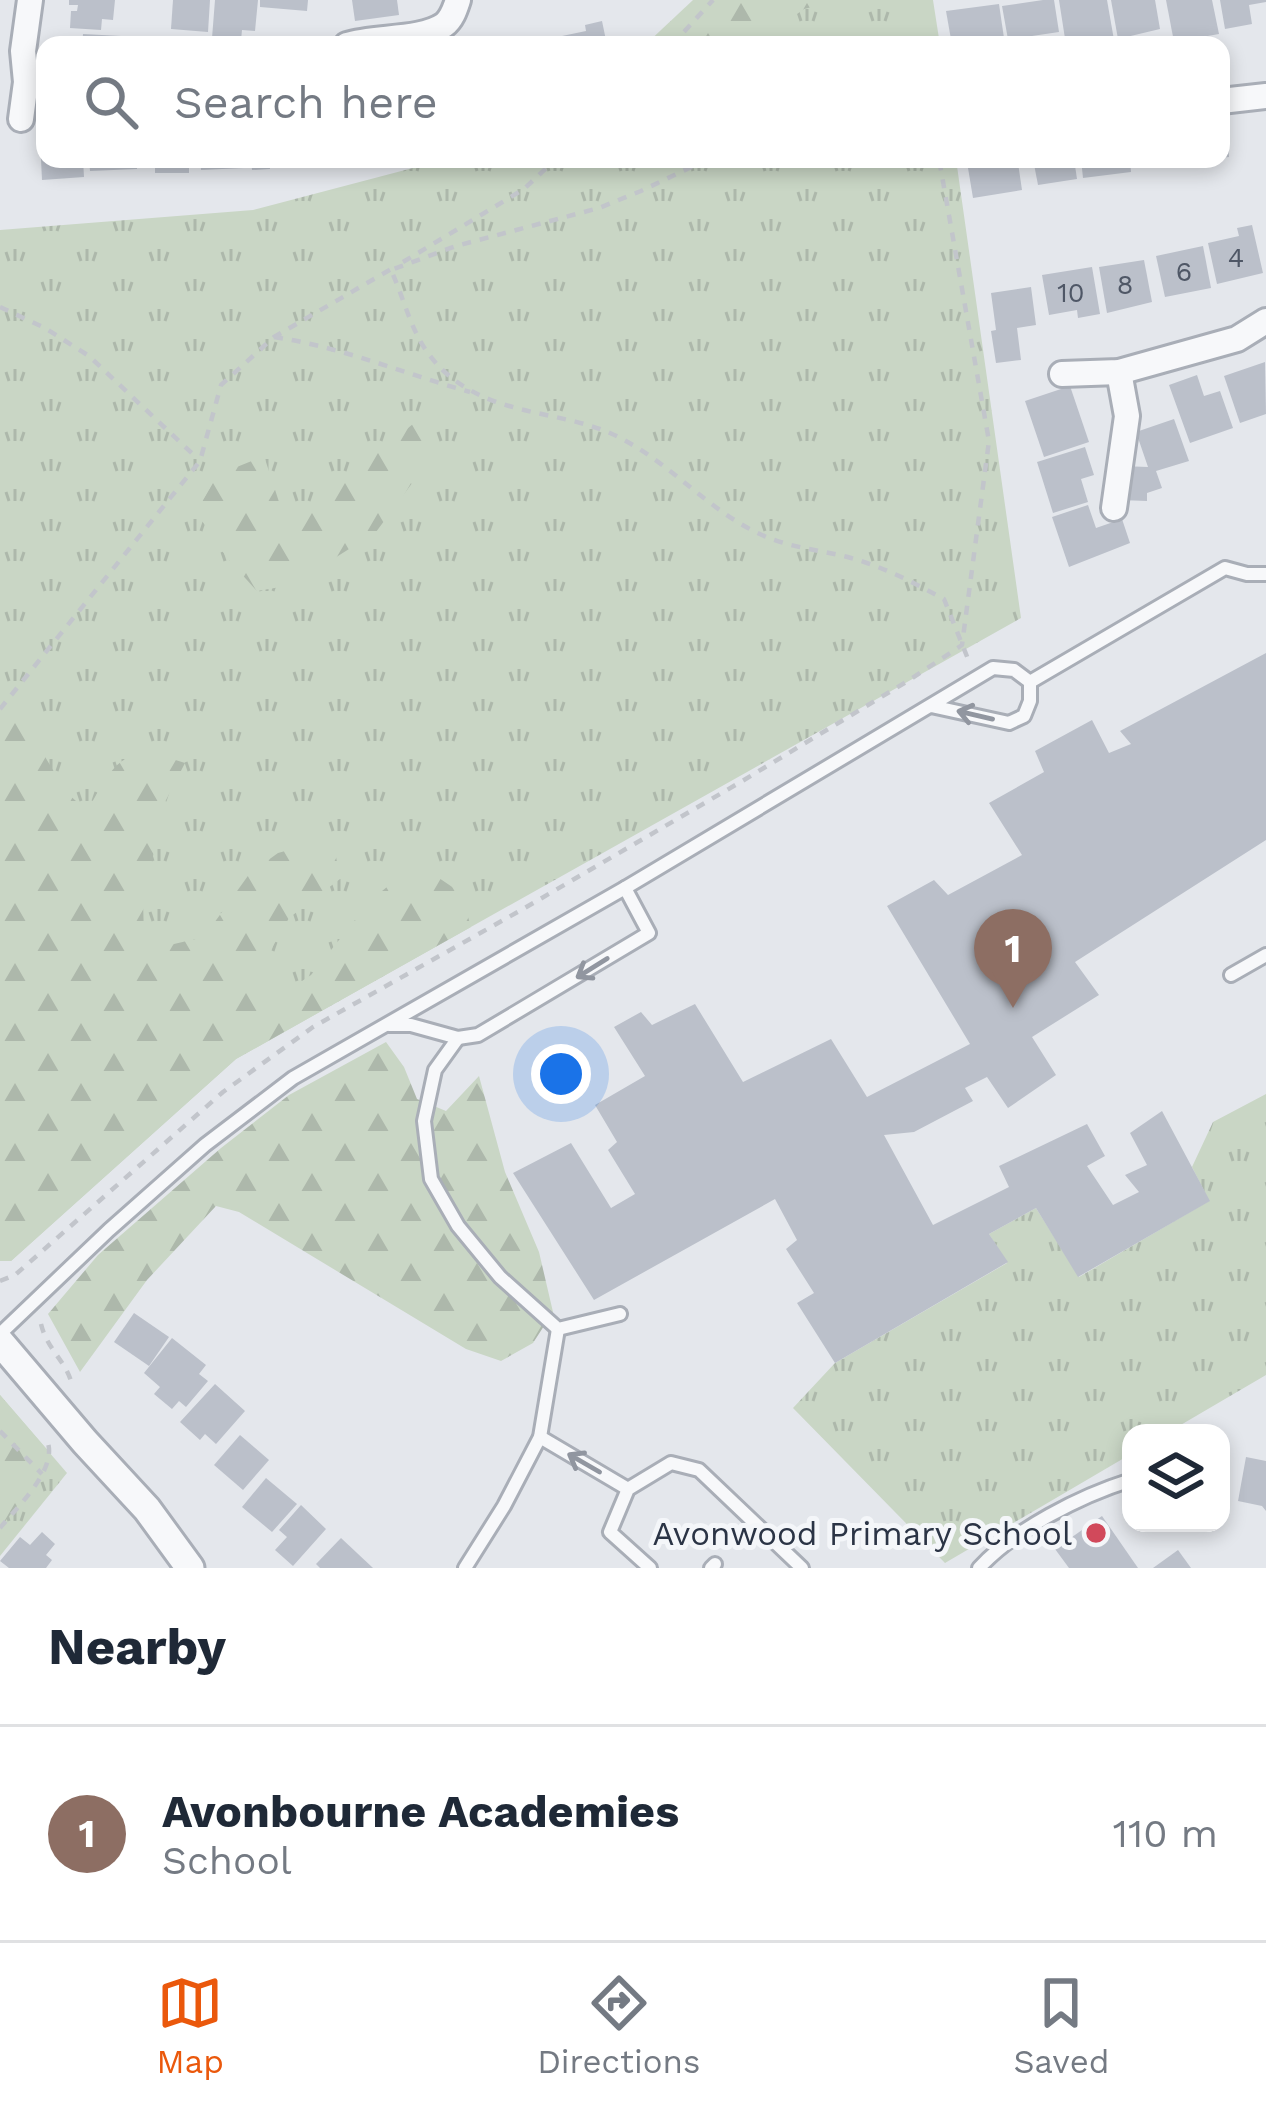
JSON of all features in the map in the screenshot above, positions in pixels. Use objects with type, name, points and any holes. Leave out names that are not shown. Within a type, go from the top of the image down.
[{"type":"street","points":[[20,119],[36,84],[23,50],[30,0]]},
{"type":"street","points":[[417,36],[443,26],[458,0]]},
{"type":"street","points":[[1230,99],[1266,96]]},
{"type":"street","points":[[1062,374],[1119,372],[1237,339],[1266,321]]},
{"type":"street","points":[[1114,508],[1127,416],[1119,372]]},
{"type":"street","points":[[0,1338],[147,1509],[190,1568]]},
{"type":"lane","points":[[1030,682],[1226,568],[1266,574]]},
{"type":"lane","points":[[0,1338],[109,1230],[205,1145],[293,1078],[625,889],[992,668],[1014,670],[1030,682]]},
{"type":"lane","points":[[931,706],[1009,723],[1024,716],[1030,682]]},
{"type":"lane","points":[[383,1025],[411,1025],[458,1038],[478,1035],[649,933],[625,889]]},
{"type":"lane","points":[[1232,975],[1266,955]]},
{"type":"lane","points":[[458,1038],[435,1070],[424,1121],[430,1179],[458,1226],[500,1277],[558,1329]]},
{"type":"lane","points":[[558,1329],[620,1314]]},
{"type":"lane","points":[[465,1568],[540,1437],[558,1329]]},
{"type":"lane","points":[[540,1437],[628,1489]]},
{"type":"lane","points":[[650,1568],[610,1532],[628,1489],[671,1463],[699,1470],[802,1568]]},
{"type":"lane","points":[[980,1568],[998,1548],[1056,1513],[1122,1484]]},
{"type":"path","points":[[680,36],[713,0]]},
{"type":"path","points":[[0,709],[200,460],[221,385],[274,337],[524,189],[546,168]]},
{"type":"path","points":[[391,270],[456,245],[598,208],[688,168]]},
{"type":"path","points":[[0,1280],[15,1275],[223,1092],[313,1027],[724,791],[962,645],[989,441],[941,168]]},
{"type":"path","points":[[391,270],[421,346],[446,373],[474,393]]},
{"type":"path","points":[[0,307],[89,356],[200,460]]},
{"type":"path","points":[[274,337],[373,361],[528,413],[604,431],[642,449],[724,515],[766,537],[849,557],[944,599],[976,679]]},
{"type":"path","points":[[0,1432],[42,1474]]},
{"type":"green space","points":[[693,0],[933,0],[939,36],[655,36]]},
{"type":"green space","points":[[725,0],[840,0],[804,9],[766,36],[688,36]]},
{"type":"green space","points":[[413,168],[957,168],[1021,618],[236,1059],[11,1261],[0,1261],[0,230],[253,210]]},
{"type":"green space","points":[[418,420],[431,435],[424,467],[376,532],[292,585],[257,591],[196,512],[217,475],[264,456],[280,505],[308,508]]},
{"type":"green space","points":[[0,681],[66,792],[87,811],[123,760],[147,755],[185,763],[165,802],[143,901],[144,936],[157,952],[204,937],[250,873],[278,853],[314,843],[335,851],[340,879],[289,918],[268,955],[264,985],[278,997],[311,975],[371,900],[398,878],[439,878],[461,893],[471,927],[236,1059],[11,1261],[0,1261]]},
{"type":"green space","points":[[386,1042],[404,1067],[417,1099],[446,1111],[479,1076],[505,1172],[539,1252],[553,1312],[533,1343],[501,1361],[466,1349],[239,1212],[216,1206],[147,1280],[80,1372],[48,1314],[98,1255],[289,1095]]},
{"type":"green space","points":[[1266,1094],[1266,1375],[1182,1424],[1122,1424],[1122,1459],[945,1563],[793,1408],[835,1363],[1007,1263],[989,1234],[1036,1208],[1079,1277],[1209,1201],[1192,1167],[1213,1122]]},
{"type":"green space","points":[[0,1395],[67,1473],[0,1556]]},
{"type":"green space","points":[[0,1395],[51,1454],[48,1466],[0,1528]]},
{"type":"building","points":[[69,0],[115,0],[113,20],[102,19],[101,30],[70,28],[71,11],[77,11],[78,5],[69,5]]},
{"type":"building","points":[[173,0],[210,0],[208,32],[171,29]]},
{"type":"building","points":[[215,0],[258,0],[255,31],[212,36]]},
{"type":"building","points":[[260,0],[308,0],[307,11],[260,7]]},
{"type":"building","points":[[352,0],[397,0],[399,15],[355,21]]},
{"type":"building","points":[[1054,0],[1059,32],[1007,36],[1002,6]]},
{"type":"building","points":[[1059,0],[1107,0],[1113,36],[1065,36]]},
{"type":"building","points":[[1111,0],[1155,0],[1160,29],[1117,36]]},
{"type":"building","points":[[1166,0],[1212,0],[1219,34],[1173,36]]},
{"type":"building","points":[[1220,0],[1266,2],[1249,5],[1252,24],[1225,29]]},
{"type":"building","points":[[999,4],[1004,36],[950,36],[946,11]]},
{"type":"building","points":[[602,21],[605,36],[562,36],[586,31],[585,25]]},
{"type":"building","points":[[41,168],[84,168],[84,177],[42,180]]},
{"type":"building","points":[[90,168],[137,168],[137,169]]},
{"type":"building","points":[[155,168],[189,168],[189,173],[155,173]]},
{"type":"building","points":[[968,168],[1019,168],[1022,190],[973,198]]},
{"type":"building","points":[[1035,168],[1075,168],[1077,179],[1038,185]]},
{"type":"building","points":[[1082,168],[1131,168],[1131,172],[1083,178]]},
{"type":"building","points":[[1252,225],[1263,273],[1217,284],[1208,243],[1239,236],[1237,228]]},
{"type":"building","points":[[1203,246],[1211,288],[1165,297],[1156,256]]},
{"type":"building","points":[[1144,260],[1152,302],[1107,313],[1099,267]]},
{"type":"building","points":[[1092,267],[1100,314],[1078,318],[1077,310],[1049,315],[1042,275]]},
{"type":"building","points":[[1031,287],[1036,325],[1017,328],[1021,360],[996,363],[991,293]]},
{"type":"building","points":[[1265,362],[1266,414],[1240,423],[1224,376]]},
{"type":"building","points":[[1197,375],[1204,396],[1220,391],[1233,428],[1190,443],[1169,385]]},
{"type":"building","points":[[1070,386],[1089,442],[1044,457],[1025,401]]},
{"type":"building","points":[[1174,419],[1189,461],[1156,471],[1162,488],[1147,493],[1147,501],[1120,500],[1121,466],[1148,467],[1136,432]]},
{"type":"building","points":[[1085,447],[1094,475],[1081,479],[1088,502],[1053,513],[1037,462]]},
{"type":"building","points":[[1088,505],[1096,528],[1122,519],[1130,543],[1069,567],[1052,517]]},
{"type":"building","points":[[1266,653],[1266,840],[1075,962],[1099,995],[1032,1037],[1056,1075],[1008,1108],[987,1077],[965,1088],[973,1101],[914,1132],[884,1135],[933,1225],[1009,1187],[999,1166],[1087,1124],[1105,1156],[1087,1166],[1113,1205],[1139,1192],[1125,1175],[1147,1165],[1130,1133],[1162,1111],[1210,1201],[1078,1277],[1036,1208],[989,1234],[1008,1262],[835,1363],[797,1303],[814,1293],[786,1249],[797,1240],[775,1199],[594,1300],[513,1173],[571,1143],[611,1208],[635,1194],[608,1150],[617,1142],[595,1105],[645,1076],[614,1027],[641,1012],[652,1025],[695,1004],[743,1082],[831,1039],[867,1097],[970,1044],[887,906],[934,880],[948,895],[1022,855],[989,803],[1044,772],[1035,751],[1092,720],[1109,753],[1131,744],[1120,731]]},
{"type":"building","points":[[134,1313],[169,1337],[149,1366],[114,1342]]},
{"type":"building","points":[[172,1338],[206,1365],[199,1374],[208,1381],[186,1407],[179,1401],[172,1409],[154,1394],[160,1387],[144,1373]]},
{"type":"building","points":[[215,1384],[245,1411],[216,1444],[205,1434],[200,1440],[180,1422]]},
{"type":"building","points":[[240,1435],[269,1460],[243,1490],[214,1465]]},
{"type":"building","points":[[1246,1457],[1266,1461],[1266,1511],[1238,1501]]},
{"type":"building","points":[[266,1478],[297,1504],[272,1532],[242,1507]]},
{"type":"building","points":[[301,1505],[326,1529],[293,1566],[275,1550],[287,1537],[279,1530]]},
{"type":"building","name":"Avonwood Primary School","points":[[1102,1516],[1138,1568],[1069,1568],[1055,1549]]},
{"type":"building","points":[[42,1532],[55,1544],[46,1555],[52,1560],[46,1568],[9,1568],[0,1561],[20,1537],[30,1545]]},
{"type":"building","points":[[341,1538],[373,1568],[320,1568],[316,1564]]},
{"type":"building","name":"Avonwood Primary School","points":[[1178,1550],[1191,1568],[1153,1568]]},
{"type":"place","name":"Avonbourne Academies","points":[[1013,1008]]},
{"type":"place","name":"Avonwood Primary School","points":[[1096,1533]]}]
